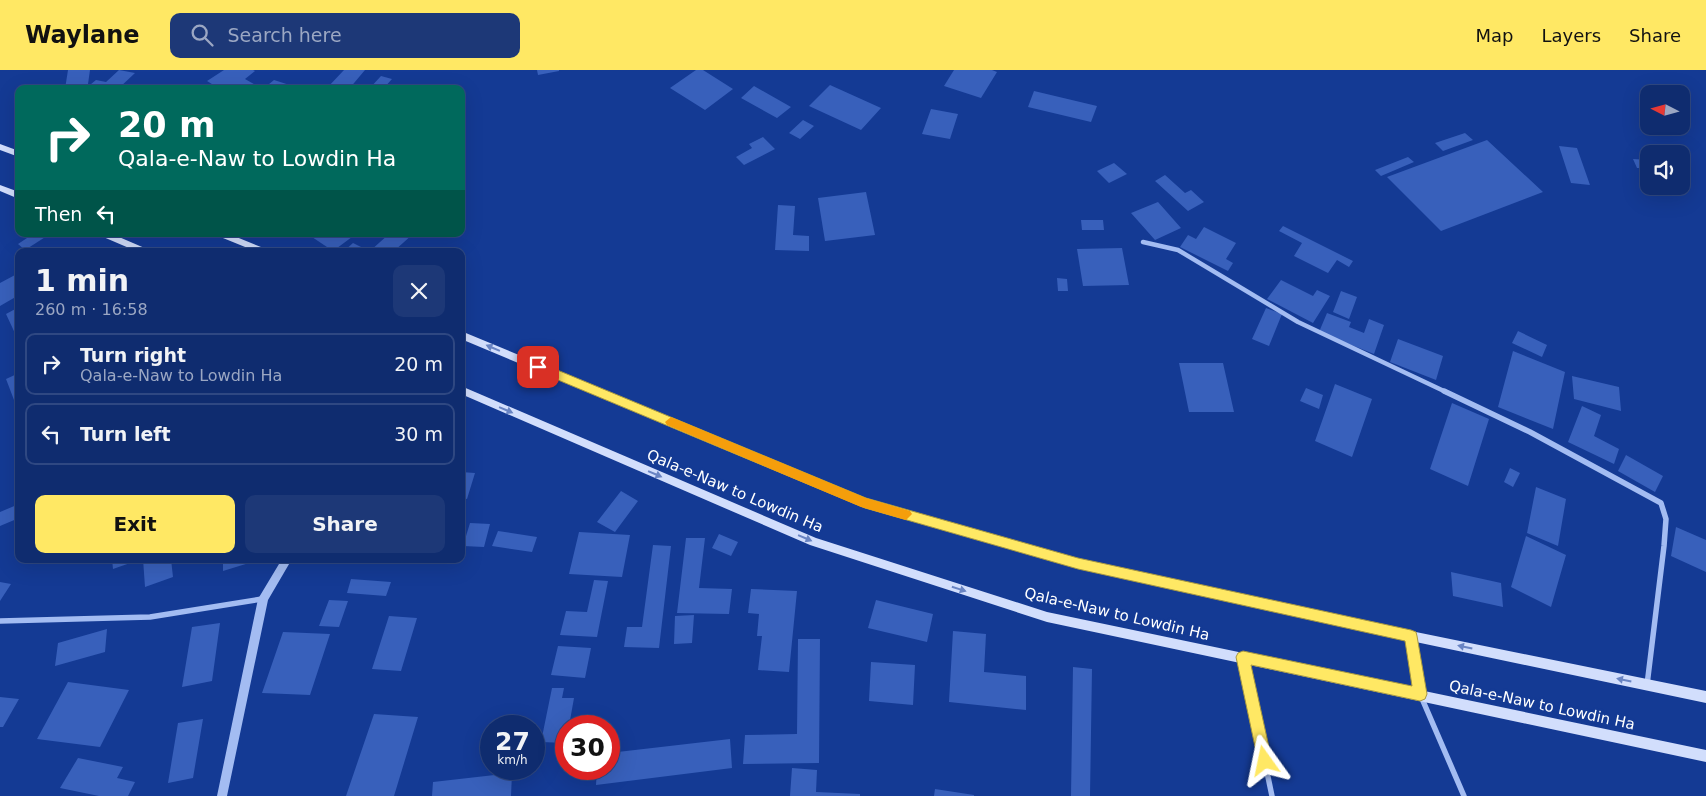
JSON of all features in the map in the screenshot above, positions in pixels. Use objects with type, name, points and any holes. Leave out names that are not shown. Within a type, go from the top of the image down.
[{"type":"main road","points":[[0,147],[15,153]]},
{"type":"main road","points":[[0,188],[15,194]]},
{"type":"main road","points":[[111,237],[137,248]]},
{"type":"main road","points":[[229,237],[256,248]]},
{"type":"main road","points":[[465,338],[865,503],[1078,564],[1706,697]]},
{"type":"main road","name":"Qala-e-Naw to Lowdin Ha","points":[[465,392],[814,542],[1047,617],[1420,694],[1706,756]]},
{"type":"street","points":[[1143,242],[1178,250],[1298,322],[1530,432],[1661,503],[1666,519],[1664,546],[1647,685]]},
{"type":"street","points":[[222,796],[263,599],[285,563]]},
{"type":"street","points":[[0,620],[150,617],[263,599]]},
{"type":"street","points":[[1411,636],[1420,694],[1464,796]]},
{"type":"street","points":[[1243,657],[1272,796]]},
{"type":"building","points":[[68,70],[90,70],[88,84],[66,85]]},
{"type":"building","points":[[119,70],[135,73],[122,85],[90,85],[96,80],[106,82]]},
{"type":"building","points":[[224,70],[255,71],[245,79],[256,85],[214,85],[207,81]]},
{"type":"building","points":[[344,70],[365,70],[352,85],[330,85]]},
{"type":"building","points":[[537,70],[559,70],[559,71],[538,75]]},
{"type":"building","points":[[696,70],[703,70],[733,89],[705,110],[670,88]]},
{"type":"building","points":[[954,70],[992,70],[997,72],[981,98],[944,86]]},
{"type":"building","points":[[381,76],[392,79],[387,85],[373,85]]},
{"type":"building","points":[[274,80],[290,85],[268,85]]},
{"type":"building","points":[[830,85],[881,108],[861,130],[809,106]]},
{"type":"building","points":[[754,86],[791,107],[777,118],[741,98]]},
{"type":"building","points":[[1034,91],[1097,106],[1091,122],[1028,107]]},
{"type":"building","points":[[931,109],[958,114],[950,139],[922,134]]},
{"type":"building","points":[[803,120],[814,126],[800,139],[789,133]]},
{"type":"building","points":[[1465,133],[1473,140],[1443,151],[1435,143]]},
{"type":"building","points":[[763,137],[775,149],[744,165],[736,157],[752,148],[749,144]]},
{"type":"building","points":[[1487,140],[1543,192],[1441,231],[1387,177]]},
{"type":"building","points":[[1559,146],[1577,148],[1590,185],[1571,183]]},
{"type":"building","points":[[1408,157],[1414,162],[1381,176],[1375,170]]},
{"type":"building","points":[[1633,159],[1640,159],[1640,168],[1637,168]]},
{"type":"building","points":[[1114,163],[1127,174],[1109,183],[1097,171]]},
{"type":"building","points":[[1165,175],[1185,193],[1191,190],[1204,202],[1188,211],[1155,181]]},
{"type":"building","points":[[866,192],[875,235],[825,241],[818,198]]},
{"type":"building","points":[[1158,202],[1181,228],[1155,240],[1131,213]]},
{"type":"building","points":[[778,205],[795,206],[793,235],[809,236],[809,251],[775,250]]},
{"type":"building","points":[[1081,220],[1103,220],[1104,230],[1082,230]]},
{"type":"building","points":[[1283,226],[1353,261],[1349,267],[1337,260],[1328,273],[1294,256],[1302,243],[1279,231]]},
{"type":"building","points":[[1204,227],[1236,243],[1226,259],[1233,263],[1228,271],[1180,247],[1188,235],[1196,239]]},
{"type":"building","points":[[28,237],[45,237],[28,248],[23,248],[18,244]]},
{"type":"building","points":[[312,237],[352,237],[337,248],[328,248]]},
{"type":"building","points":[[386,237],[410,237],[397,248],[373,248]]},
{"type":"building","points":[[353,243],[363,248],[347,248]]},
{"type":"building","points":[[1122,248],[1129,285],[1083,286],[1077,249]]},
{"type":"building","points":[[15,275],[15,297],[0,306],[0,283]]},
{"type":"building","points":[[1057,278],[1067,279],[1068,291],[1058,291]]},
{"type":"building","points":[[1281,280],[1313,296],[1317,290],[1330,296],[1313,323],[1267,299]]},
{"type":"building","points":[[1341,291],[1357,297],[1349,319],[1333,312]]},
{"type":"building","points":[[1266,308],[1282,314],[1269,346],[1252,339]]},
{"type":"building","points":[[15,309],[15,333],[6,314]]},
{"type":"building","points":[[1327,313],[1351,322],[1349,327],[1364,333],[1369,319],[1384,325],[1374,354],[1319,332]]},
{"type":"building","points":[[1518,331],[1547,345],[1542,357],[1512,343]]},
{"type":"building","points":[[1398,339],[1443,356],[1436,380],[1390,362]]},
{"type":"building","points":[[1513,351],[1565,372],[1553,429],[1498,407]]},
{"type":"building","points":[[1179,363],[1223,363],[1234,412],[1189,412]]},
{"type":"building","points":[[15,375],[15,400],[14,400],[6,379]]},
{"type":"building","points":[[1572,376],[1619,387],[1621,411],[1574,399]]},
{"type":"building","points":[[1335,384],[1372,399],[1352,457],[1315,441]]},
{"type":"building","points":[[1306,388],[1323,395],[1319,409],[1300,401]]},
{"type":"building","points":[[1452,403],[1489,419],[1468,486],[1430,469]]},
{"type":"building","points":[[1582,406],[1601,415],[1594,436],[1619,449],[1614,464],[1568,442]]},
{"type":"building","points":[[1626,455],[1663,476],[1655,492],[1618,471]]},
{"type":"building","points":[[1510,468],[1520,473],[1513,487],[1504,482]]},
{"type":"building","points":[[465,472],[475,473],[467,499],[465,499]]},
{"type":"building","points":[[1536,487],[1566,499],[1558,546],[1527,533]]},
{"type":"building","points":[[621,491],[638,501],[615,532],[597,522]]},
{"type":"building","points":[[15,506],[15,520],[0,526],[0,512]]},
{"type":"building","points":[[470,523],[490,524],[484,547],[465,546]]},
{"type":"building","points":[[1676,527],[1706,540],[1706,572],[1671,556]]},
{"type":"building","points":[[498,531],[537,537],[532,552],[492,546]]},
{"type":"building","points":[[579,532],[630,535],[622,577],[569,574]]},
{"type":"building","points":[[719,534],[738,542],[731,556],[712,548]]},
{"type":"building","points":[[1526,536],[1566,555],[1551,607],[1511,587]]},
{"type":"building","points":[[686,538],[705,538],[699,588],[732,589],[729,614],[677,613]]},
{"type":"building","points":[[653,545],[671,546],[659,648],[624,647],[627,627],[642,627]]},
{"type":"building","points":[[112,563],[130,563],[113,569]]},
{"type":"building","points":[[143,563],[171,563],[173,577],[145,587]]},
{"type":"building","points":[[223,563],[249,563],[223,571]]},
{"type":"building","points":[[1451,572],[1501,583],[1503,607],[1453,596]]},
{"type":"building","points":[[351,579],[391,582],[386,596],[347,593]]},
{"type":"building","points":[[594,580],[608,581],[597,637],[560,635],[566,611],[587,612]]},
{"type":"building","points":[[0,582],[11,584],[0,601]]},
{"type":"building","points":[[751,589],[797,591],[789,672],[758,670],[762,636],[757,636],[759,614],[748,613]]},
{"type":"building","points":[[329,600],[348,601],[339,627],[319,626]]},
{"type":"building","points":[[876,600],[933,614],[927,642],[868,628]]},
{"type":"building","points":[[694,615],[692,643],[674,644],[675,616]]},
{"type":"building","points":[[389,616],[417,618],[401,671],[372,669]]},
{"type":"building","points":[[220,623],[212,681],[182,687],[192,627]]},
{"type":"building","points":[[107,629],[105,652],[55,666],[58,643]]},
{"type":"building","points":[[953,631],[986,634],[984,672],[1026,676],[1026,710],[949,702]]},
{"type":"building","points":[[283,632],[330,634],[310,695],[262,693]]},
{"type":"building","points":[[798,639],[820,639],[819,763],[743,764],[745,735],[797,734]]},
{"type":"building","points":[[558,646],[591,648],[585,678],[551,675]]},
{"type":"building","points":[[871,662],[915,665],[913,705],[869,701]]},
{"type":"building","points":[[1073,667],[1092,669],[1090,796],[1071,796]]},
{"type":"building","points":[[68,682],[129,690],[100,747],[37,739]]},
{"type":"building","points":[[552,688],[564,688],[562,698],[574,698],[571,715],[555,715],[555,743],[545,742],[545,722]]},
{"type":"building","points":[[0,697],[19,699],[3,727],[0,727]]},
{"type":"building","points":[[374,714],[418,717],[394,796],[346,796]]},
{"type":"building","points":[[203,719],[193,778],[168,783],[178,723]]},
{"type":"building","points":[[730,739],[732,768],[596,785],[596,780],[620,780],[620,752]]},
{"type":"building","points":[[78,758],[123,767],[117,778],[135,782],[128,796],[99,796],[60,788]]},
{"type":"building","points":[[792,768],[817,770],[816,792],[860,794],[860,796],[790,796]]},
{"type":"building","points":[[480,777],[480,780],[512,780],[511,796],[432,796],[433,782]]},
{"type":"building","points":[[935,789],[974,795],[974,796],[934,796]]},
{"type":"slow traffic","points":[[671,422],[865,503],[906,514]]},
{"type":"route","points":[[538,367],[865,503],[1078,564],[1411,636],[1420,694],[1243,657],[1265,761]]}]
